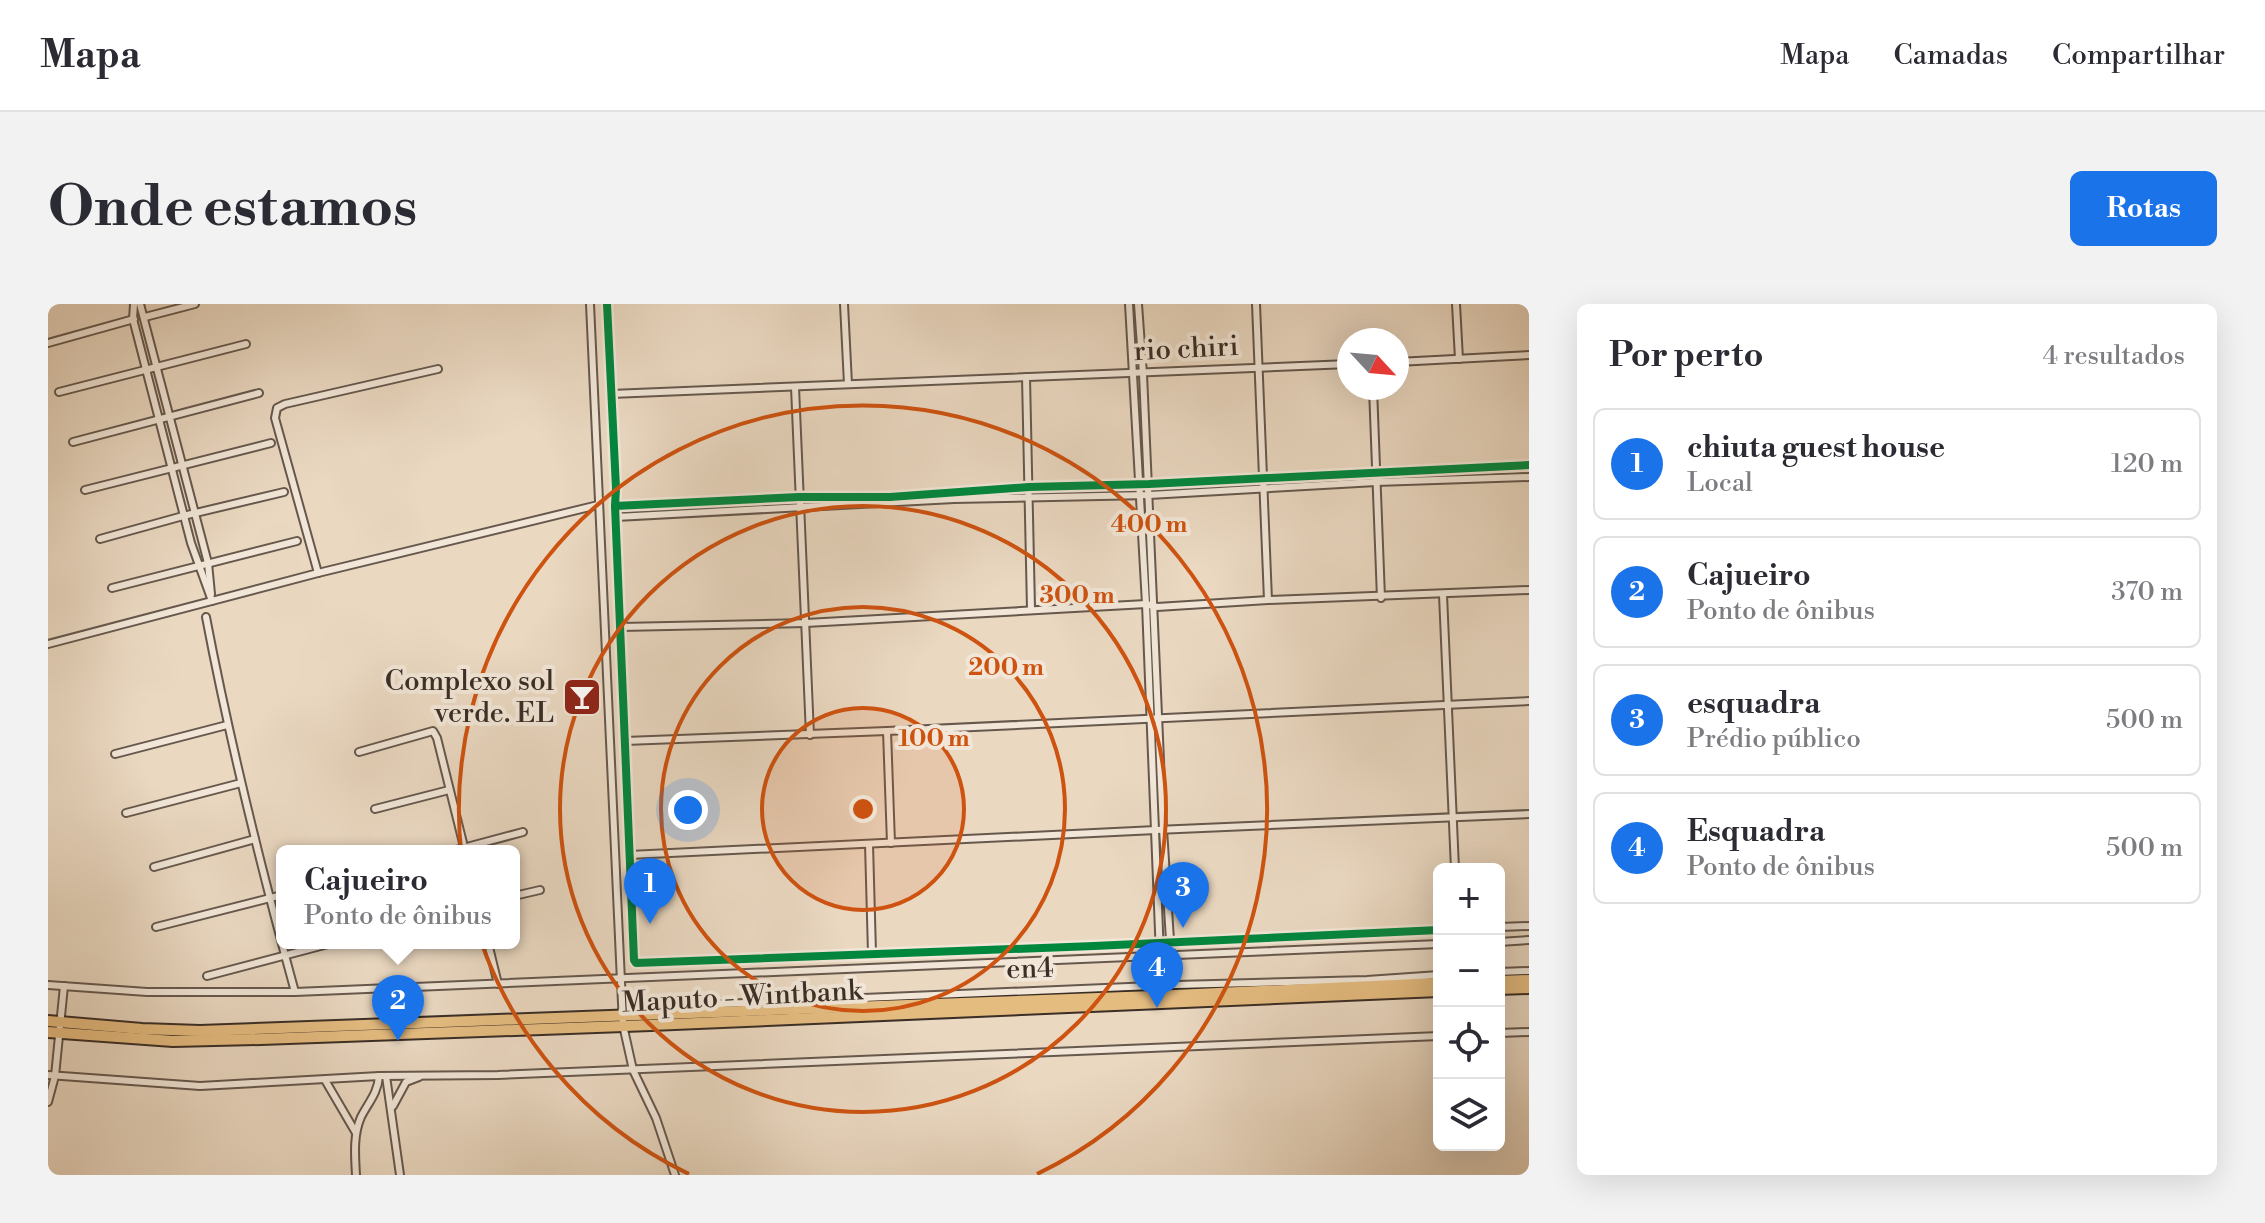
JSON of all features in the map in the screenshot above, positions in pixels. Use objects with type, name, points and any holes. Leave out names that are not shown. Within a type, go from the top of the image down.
[{"type":"highway","points":[[1505,981],[1529,980]]},
{"type":"highway","name":"Maputo - Wintbank","points":[[48,1021],[56,1029],[163,1041],[200,1041],[623,1015],[1433,983]]},
{"type":"highway","points":[[1505,989],[1529,988]]},
{"type":"highway","name":"Maputo - Wintbank","points":[[623,1015],[1433,991]]},
{"type":"street","points":[[137,304],[145,317],[196,513],[208,563],[212,601]]},
{"type":"street","points":[[137,304],[133,319],[157,418],[198,566],[212,601]]},
{"type":"street","points":[[48,343],[195,304]]},
{"type":"street","points":[[590,304],[623,1015],[633,1070],[656,1118],[675,1175]]},
{"type":"street","points":[[607,304],[636,963],[1433,930]]},
{"type":"street","points":[[844,304],[848,384]]},
{"type":"street","points":[[1129,304],[1140,495],[1159,718],[1160,956]]},
{"type":"street","points":[[1138,304],[1149,484],[1149,718],[1171,956]]},
{"type":"street","points":[[1256,304],[1268,600]]},
{"type":"street","points":[[1456,304],[1459,359]]},
{"type":"street","points":[[59,392],[246,344]]},
{"type":"street","points":[[1409,361],[1529,355]]},
{"type":"street","name":"rio chiri","points":[[611,394],[1337,364]]},
{"type":"street","points":[[318,573],[275,418],[277,408],[438,369]]},
{"type":"street","points":[[1026,377],[1031,609]]},
{"type":"street","points":[[795,387],[810,735]]},
{"type":"street","points":[[73,442],[259,393]]},
{"type":"street","points":[[1373,400],[1381,598]]},
{"type":"street","points":[[85,490],[271,443]]},
{"type":"street","points":[[615,506],[799,497],[890,497],[1029,487],[1529,465]]},
{"type":"street","points":[[616,517],[954,499],[1149,495],[1529,477]]},
{"type":"street","points":[[100,539],[284,492]]},
{"type":"street","points":[[48,644],[318,573],[598,505]]},
{"type":"street","points":[[112,588],[297,541]]},
{"type":"street","points":[[621,627],[806,623],[1031,609],[1529,590]]},
{"type":"street","points":[[1443,595],[1455,863]]},
{"type":"street","points":[[206,617],[227,725],[276,924]]},
{"type":"street","points":[[625,741],[1529,701]]},
{"type":"street","points":[[115,754],[227,725]]},
{"type":"street","points":[[359,752],[433,731],[464,845]]},
{"type":"street","points":[[887,731],[891,843]]},
{"type":"street","points":[[126,813],[241,783]]},
{"type":"street","points":[[375,809],[449,790]]},
{"type":"street","points":[[629,855],[1529,814]]},
{"type":"street","points":[[479,845],[523,832]]},
{"type":"street","points":[[154,867],[255,839]]},
{"type":"street","points":[[869,844],[872,953]]},
{"type":"street","points":[[520,895],[540,890]]},
{"type":"street","points":[[156,927],[276,897]]},
{"type":"street","points":[[1505,927],[1529,926]]},
{"type":"street","points":[[1505,942],[1529,940]]},
{"type":"street","points":[[48,985],[147,992],[295,992],[1433,944]]},
{"type":"street","points":[[283,949],[295,992]]},
{"type":"street","points":[[207,976],[308,949]]},
{"type":"street","points":[[489,949],[498,984]]},
{"type":"street","points":[[1505,972],[1529,971]]},
{"type":"street","name":"en4","points":[[623,1015],[696,1005],[1433,975]]},
{"type":"street","points":[[48,1102],[64,986]]},
{"type":"street","points":[[1505,1033],[1529,1032]]},
{"type":"street","points":[[51,1075],[200,1086],[383,1076],[633,1070],[1433,1036]]},
{"type":"street","points":[[392,1109],[406,1082],[422,1075]]},
{"type":"street","points":[[383,1076],[392,1109],[400,1175]]},
{"type":"street","points":[[356,1175],[356,1133],[383,1076]]},
{"type":"street","points":[[325,1080],[356,1133]]},
{"type":"cycle path","points":[[607,304],[636,963],[1433,930]]},
{"type":"cycle path","points":[[615,506],[799,497],[890,497],[1029,487],[1529,465]]},
{"type":"place","name":"Complexo sol verde. EL","points":[[582,697]]},
{"type":"place","name":"chiuta guest house","points":[[650,924]]},
{"type":"place","name":"esquadra","points":[[1183,928]]},
{"type":"place","name":"Esquadra","points":[[1157,1008]]},
{"type":"place","name":"Cajueiro","points":[[398,1041]]}]
